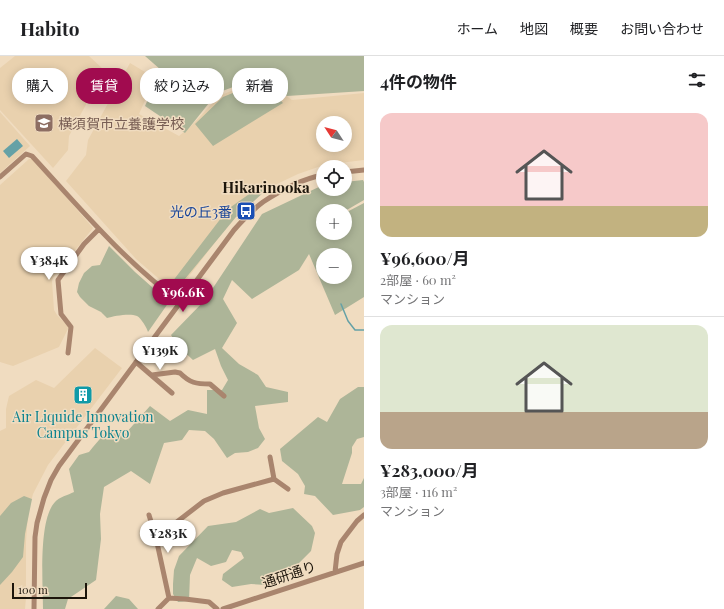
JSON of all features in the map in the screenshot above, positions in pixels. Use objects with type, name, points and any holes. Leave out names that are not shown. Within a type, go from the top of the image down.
[{"type":"street","points":[[0,178],[26,154],[32,156],[116,246],[164,290],[180,302]]},
{"type":"street","points":[[352,171],[364,170]]},
{"type":"street","points":[[34,609],[35,537],[37,523],[51,480],[66,456],[234,230],[263,202],[285,189],[302,181],[316,177]]},
{"type":"street","points":[[68,353],[71,327],[61,314],[58,280],[84,244],[99,229]]},
{"type":"street","points":[[136,362],[172,393]]},
{"type":"street","points":[[152,375],[180,372],[186,380],[200,384],[210,384],[224,396]]},
{"type":"street","points":[[270,457],[274,479],[288,489]]},
{"type":"street","points":[[156,538],[204,501],[223,493],[274,479]]},
{"type":"street","points":[[335,572],[337,554],[341,542],[364,514]]},
{"type":"street","points":[[149,516],[156,538],[169,598]]},
{"type":"street","name":"通研通り","points":[[223,609],[364,563]]},
{"type":"street","points":[[158,609],[169,598],[209,602],[217,609]]},
{"type":"shaded area","name":"横須賀市立養護学校","points":[[15,56],[89,56],[102,68],[76,68],[76,104],[86,104],[69,136],[68,150],[53,168],[0,110],[0,68]]},
{"type":"shaded area","points":[[130,63],[140,69],[140,104],[143,104],[139,114],[179,136],[192,125],[212,104],[224,104],[224,94],[232,91],[232,104],[288,104],[288,97],[292,100],[364,93],[364,160],[352,162],[352,160],[316,160],[316,168],[298,174],[275,185],[253,199],[236,215],[180,288],[173,291],[136,259],[66,181],[86,155],[88,140],[108,104],[132,104],[132,68],[127,68]]},
{"type":"shaded area","points":[[0,112],[30,146],[0,173]]},
{"type":"shaded area","points":[[29,159],[33,159],[93,228],[52,281],[54,310],[69,327],[59,347],[13,366],[0,362],[0,185]]},
{"type":"shaded area","points":[[95,348],[122,368],[48,465],[33,494],[28,513],[25,609],[0,609],[0,431],[6,428],[6,409],[9,396],[36,380],[54,388]]},
{"type":"green space","points":[[145,56],[364,56],[364,91],[288,96],[288,68],[232,68],[232,87],[224,90],[224,68],[159,68]]},
{"type":"green space","points":[[232,93],[232,104],[281,104],[213,146],[195,124],[216,104],[224,104],[224,97]]},
{"type":"green space","points":[[146,104],[208,104],[185,133],[145,106]]},
{"type":"green space","points":[[363,180],[364,200],[352,207],[352,204],[316,204],[316,240],[352,240],[352,209],[364,203],[364,297],[335,315],[322,284],[352,284],[352,248],[316,248],[316,270],[309,254],[299,270],[252,299],[232,280],[223,299],[237,323],[222,348],[239,364],[258,375],[266,387],[288,392],[288,402],[255,406],[259,428],[265,439],[258,448],[248,452],[235,453],[227,458],[214,439],[205,431],[189,430],[182,440],[164,443],[150,484],[131,471],[104,487],[100,514],[101,539],[96,580],[68,599],[65,609],[43,609],[42,569],[46,523],[55,502],[61,497],[74,492],[69,469],[79,455],[89,452],[105,433],[125,434],[150,406],[170,421],[188,410],[207,414],[207,390],[222,390],[228,380],[215,349],[193,360],[178,346],[171,335],[205,300],[262,214],[316,188],[316,196],[352,196],[352,181]]},
{"type":"green space","points":[[259,187],[264,192],[236,217],[175,291],[169,286],[228,209]]},
{"type":"green space","points":[[109,246],[135,272],[169,302],[148,332],[144,323],[137,316],[126,315],[107,318],[101,312],[89,306],[77,292],[79,283],[84,273],[92,266],[100,265]]},
{"type":"green space","points":[[358,387],[364,387],[364,437],[357,439],[352,447],[352,453],[342,484],[361,484],[364,478],[364,507],[360,510],[333,515],[315,496],[304,494],[305,486],[298,474],[282,461],[280,449],[318,417],[327,422],[340,399]]},
{"type":"green space","points":[[24,496],[32,499],[25,534],[23,557],[0,585],[0,516],[11,503]]},
{"type":"green space","points":[[293,508],[312,526],[315,533],[311,551],[284,576],[266,585],[251,584],[232,587],[222,580],[223,574],[244,558],[241,552],[232,550],[226,562],[211,566],[197,558],[190,575],[189,601],[178,602],[173,594],[173,584],[174,570],[179,556],[208,526],[236,522],[260,509],[269,513]]},
{"type":"green space","points":[[116,596],[129,599],[138,609],[104,609]]},
{"type":"water","points":[[17,139],[23,146],[9,158],[3,151]]},
{"type":"waterway","points":[[341,304],[348,321],[355,330],[364,330]]},
{"type":"place","name":"横須賀市立養護学校","points":[[44,123]]},
{"type":"place","name":"光の丘3番","points":[[246,211]]},
{"type":"place","name":"Air Liquide Innovation Campus Tokyo","points":[[83,395]]},
{"type":"district","name":"Hikarinooka","points":[[266,187]]}]
